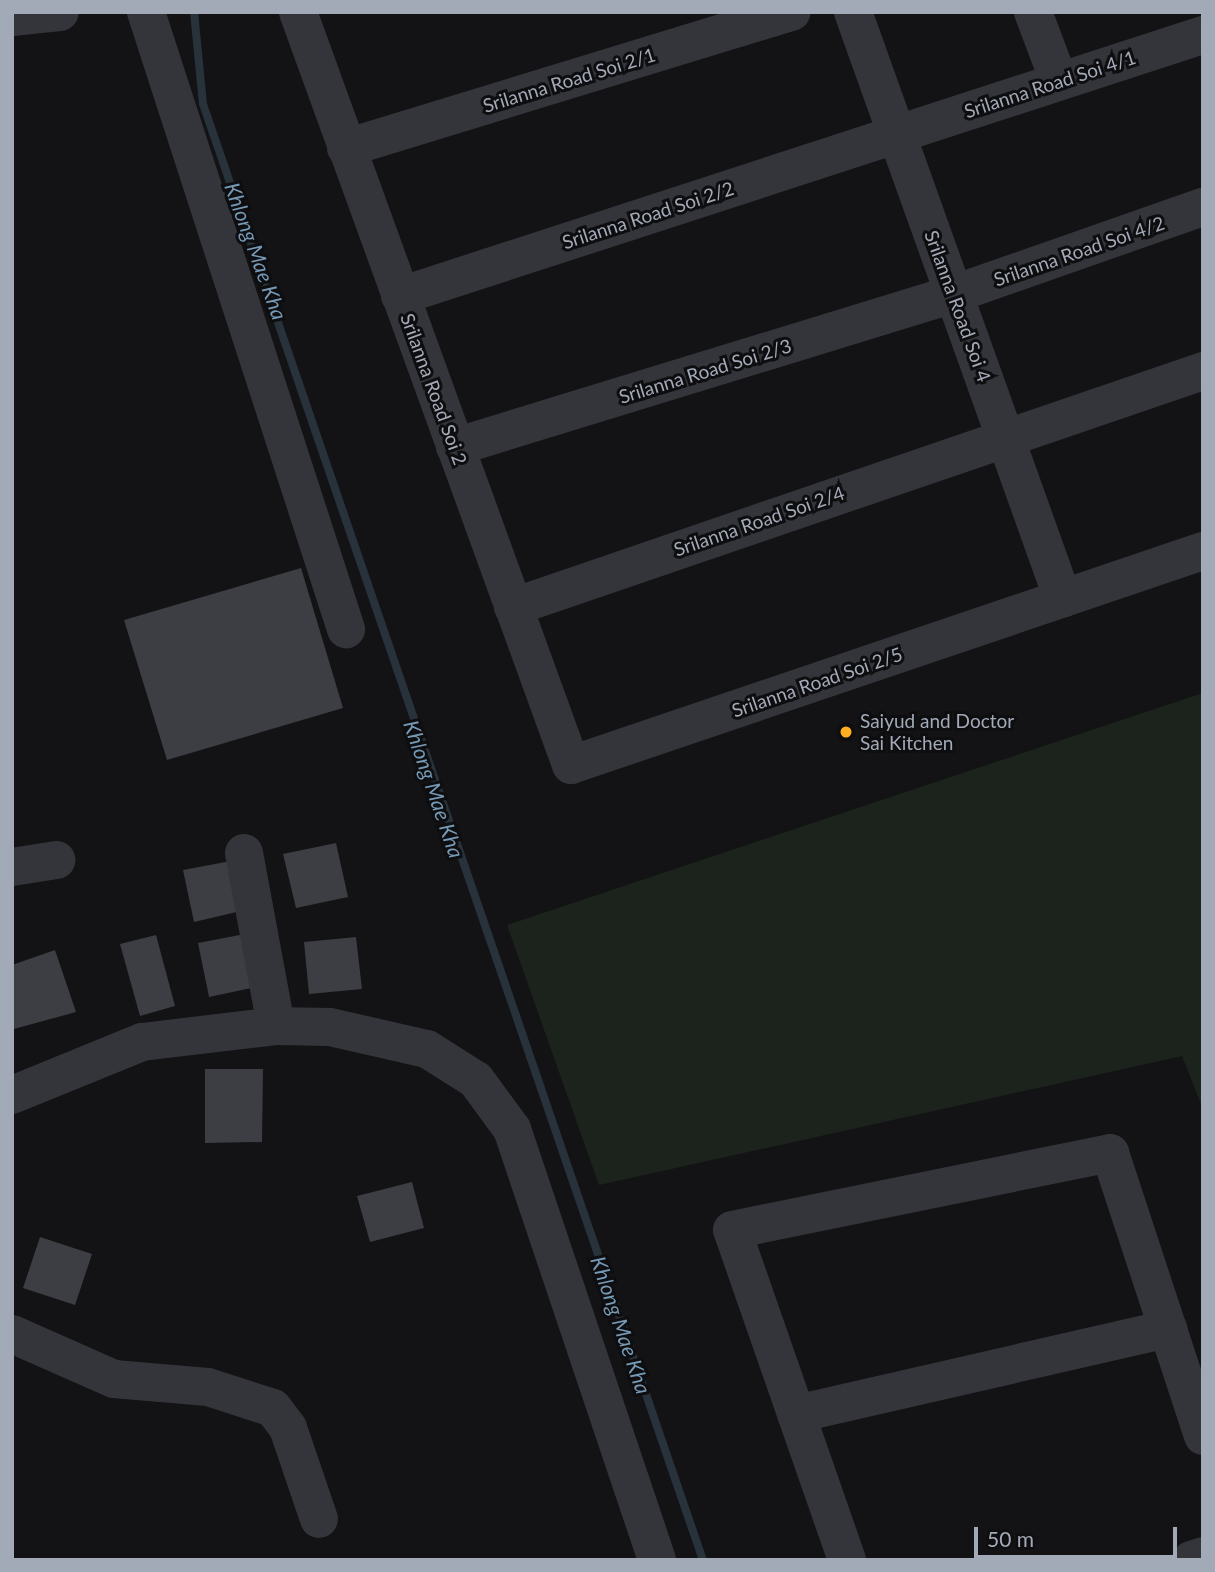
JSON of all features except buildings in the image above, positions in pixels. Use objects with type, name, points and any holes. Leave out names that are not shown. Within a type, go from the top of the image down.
[{"type":"street","points":[[12,17],[60,12]]},
{"type":"street","points":[[146,12],[346,629]]},
{"type":"street","name":"Srilanna Road Soi 2","points":[[298,12],[571,765]]},
{"type":"street","name":"Srilanna Road Soi 2/1","points":[[346,148],[792,12]]},
{"type":"street","name":"Srilanna Road Soi 4","points":[[853,12],[1063,599]]},
{"type":"street","points":[[1033,12],[1059,81]]},
{"type":"street","points":[[1200,12],[1203,20]]},
{"type":"street","name":"Srilanna Road Soi 4/1","points":[[897,134],[1203,35]]},
{"type":"street","name":"Srilanna Road Soi 2/2","points":[[400,296],[897,134]]},
{"type":"street","name":"Srilanna Road Soi 4/2","points":[[954,294],[1203,207]]},
{"type":"street","name":"Srilanna Road Soi 2/3","points":[[455,447],[954,294]]},
{"type":"street","name":"Srilanna Road Soi 2/4","points":[[513,607],[1005,435],[1203,371]]},
{"type":"street","name":"Srilanna Road Soi 2/5","points":[[571,765],[1203,551]]},
{"type":"street","points":[[244,853],[276,1026]]},
{"type":"street","points":[[12,867],[57,860]]},
{"type":"street","points":[[12,1095],[142,1042],[276,1026],[330,1027],[427,1049],[476,1080],[512,1129],[657,1560]]},
{"type":"street","points":[[846,1560],[732,1230],[1110,1153],[1203,1436]]},
{"type":"street","points":[[796,1414],[1168,1329]]},
{"type":"street","points":[[12,1334],[114,1379],[208,1387],[273,1408],[288,1428],[318,1519]]},
{"type":"street","points":[[1191,1560],[1203,1556]]},
{"type":"shaded area","points":[[1203,693],[1203,1109],[1182,1056],[599,1185],[507,925]]},
{"type":"waterway","name":"Khlong Mae Kha","points":[[194,12],[203,104],[703,1560]]},
{"type":"place","name":"Saiyud and Doctor Sai Kitchen","points":[[846,732]]}]
